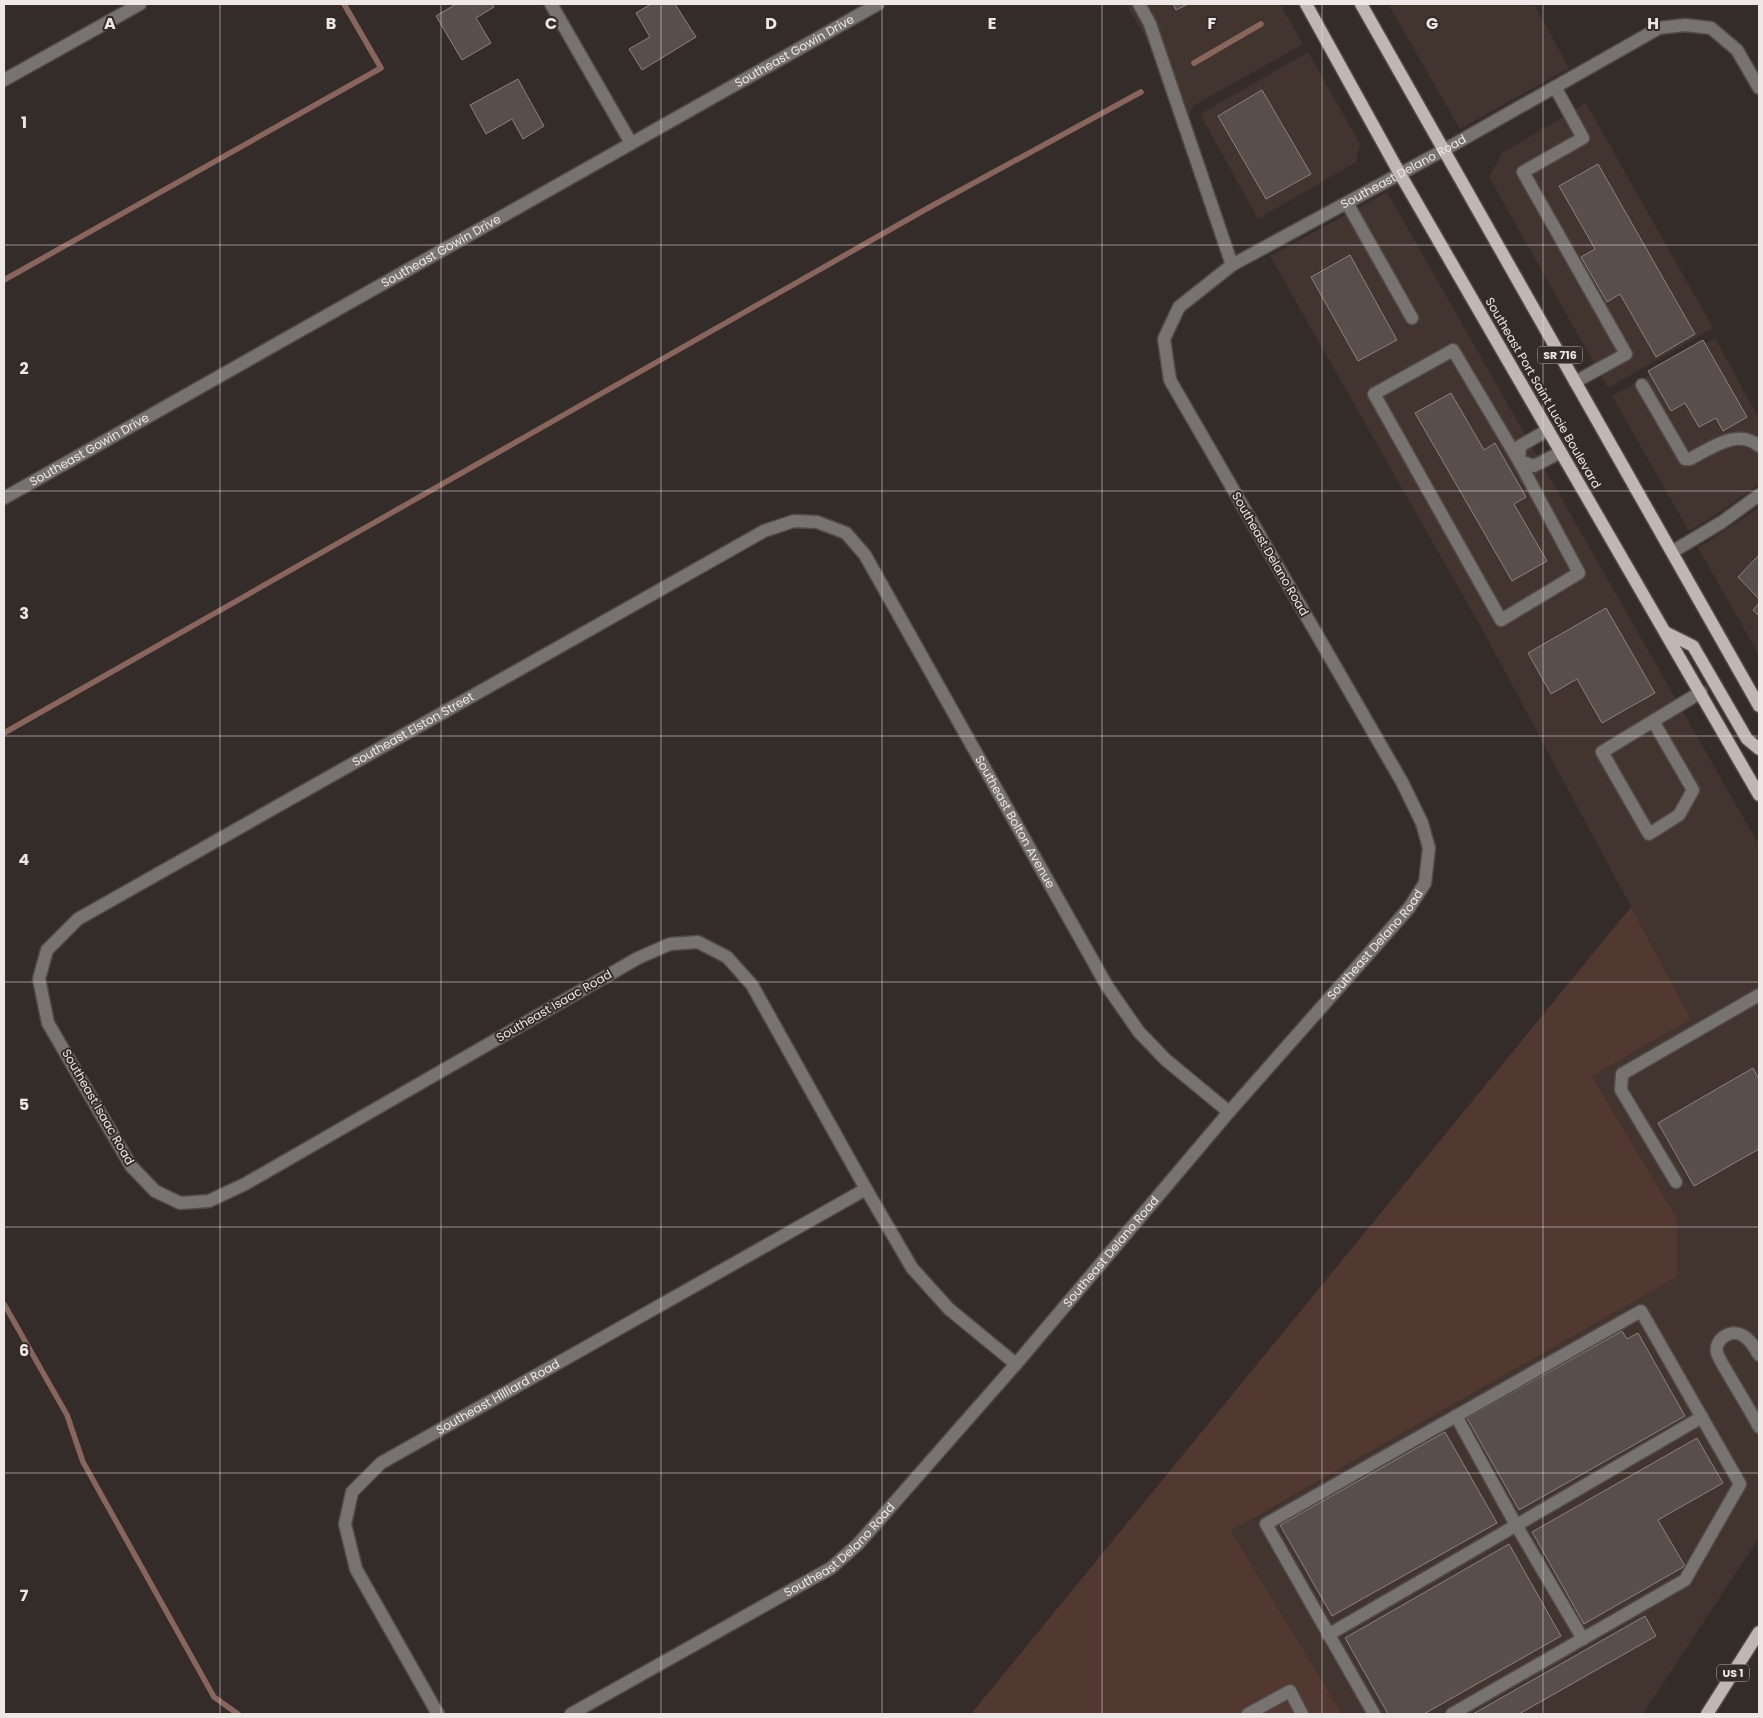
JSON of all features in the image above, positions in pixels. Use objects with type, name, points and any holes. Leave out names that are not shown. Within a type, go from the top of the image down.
[{"type":"main road","name":"Southeast Port Saint Lucie Boulevard","points":[[1306,4],[1400,174],[1759,795]]},
{"type":"main road","name":"SR 716","points":[[1361,4],[1759,706]]},
{"type":"main road","points":[[1665,632],[1692,646],[1748,739],[1759,749]]},
{"type":"main road","name":"US 1","points":[[1707,1714],[1759,1632]]},
{"type":"street","points":[[4,80],[140,4]]},
{"type":"street","points":[[551,4],[631,143]]},
{"type":"street","name":"Southeast Gowin Drive","points":[[4,498],[878,4]]},
{"type":"street","points":[[1139,4],[1150,24],[1232,265]]},
{"type":"street","name":"Southeast Delano Road","points":[[571,1714],[831,1568],[858,1544],[1016,1364],[1229,1112],[1409,908],[1425,883],[1429,848],[1422,823],[1402,782],[1170,380],[1164,339],[1179,307],[1232,265],[1444,150],[1659,28],[1685,25],[1711,28],[1737,50],[1759,88]]},
{"type":"street","points":[[1555,87],[1583,138],[1523,172],[1626,354],[1576,382]]},
{"type":"street","points":[[1347,203],[1412,318]]},
{"type":"street","points":[[1548,430],[1520,446],[1519,461],[1579,574],[1501,620],[1374,394],[1453,350],[1519,461],[1534,466],[1561,452]]},
{"type":"street","points":[[1642,386],[1685,459],[1690,459],[1725,441],[1738,438],[1752,440],[1759,446]]},
{"type":"street","points":[[1672,552],[1757,501]]},
{"type":"street","name":"Southeast Elston Street","points":[[39,979],[47,950],[78,920],[764,531],[794,521],[817,522]]},
{"type":"street","name":"Southeast Bolton Avenue","points":[[817,522],[846,533],[865,555],[1107,986],[1139,1032],[1159,1053],[1229,1112]]},
{"type":"street","points":[[1653,722],[1693,790],[1678,815],[1649,834],[1602,752],[1701,692]]},
{"type":"street","name":"Southeast Isaac Road","points":[[39,979],[48,1023],[131,1166],[155,1191],[180,1203],[209,1201],[245,1184],[638,958],[670,944],[698,942],[728,957],[752,985],[912,1268],[949,1309],[1016,1364]]},
{"type":"street","points":[[1676,1182],[1621,1090],[1622,1074],[1759,995]]},
{"type":"street","name":"Southeast Hilliard Road","points":[[438,1714],[356,1569],[345,1524],[352,1492],[381,1463],[866,1189]]},
{"type":"street","points":[[1374,1714],[1266,1524],[1641,1311],[1740,1484],[1685,1580],[1452,1714]]},
{"type":"street","points":[[1759,1356],[1753,1345],[1740,1334],[1734,1333],[1722,1338],[1717,1346],[1717,1353],[1724,1367],[1759,1427]]},
{"type":"street","points":[[1456,1416],[1516,1525],[1583,1639]]},
{"type":"street","points":[[1328,1635],[1702,1416]]},
{"type":"street","points":[[1248,1714],[1290,1691],[1302,1714]]},
{"type":"shaded area","points":[[1126,4],[1280,4],[1303,44],[1195,105],[1190,115]]},
{"type":"shaded area","points":[[1388,4],[1534,4],[1569,68],[1460,129]]},
{"type":"shaded area","points":[[1308,52],[1360,144],[1356,162],[1258,219],[1200,114]]},
{"type":"shaded area","points":[[1586,103],[1713,328],[1608,388],[1489,177],[1502,153]]},
{"type":"shaded area","points":[[1387,192],[1759,845],[1759,1538],[1643,1714],[1342,1714],[1230,1532],[1677,1277],[1677,1219],[1592,1076],[1691,1019],[1482,629],[1270,256]]},
{"type":"shaded area","points":[[1715,338],[1759,419],[1759,484],[1689,531],[1612,396]]},
{"type":"shaded area","points":[[1759,508],[1759,655],[1698,548]]},
{"type":"shaded area","points":[[1631,907],[1691,1019],[1592,1076],[1677,1219],[1677,1277],[1231,1531],[1342,1714],[971,1714]]},
{"type":"building","points":[[456,4],[492,4],[494,7],[476,18],[491,43],[462,60],[436,16]]},
{"type":"building","points":[[651,4],[675,4],[696,37],[642,70],[629,49],[650,37],[636,13]]},
{"type":"building","points":[[1173,4],[1188,4],[1176,10]]},
{"type":"building","points":[[518,79],[544,126],[523,139],[512,119],[486,134],[470,105]]},
{"type":"building","points":[[1262,90],[1311,174],[1266,199],[1218,116]]},
{"type":"building","points":[[1598,164],[1695,334],[1656,357],[1620,294],[1607,302],[1581,257],[1595,249],[1559,186]]},
{"type":"building","points":[[1350,255],[1397,340],[1358,361],[1311,277]]},
{"type":"building","points":[[1703,340],[1747,417],[1723,431],[1716,418],[1699,427],[1685,403],[1671,411],[1648,371]]},
{"type":"building","points":[[1451,393],[1484,450],[1495,443],[1526,497],[1514,504],[1547,561],[1512,581],[1415,413]]},
{"type":"building","points":[[1759,555],[1759,599],[1738,577]]},
{"type":"building","points":[[1759,603],[1759,616],[1753,610]]},
{"type":"building","points":[[1606,608],[1655,693],[1602,723],[1577,679],[1551,694],[1528,653]]},
{"type":"building","points":[[1753,1068],[1759,1079],[1759,1149],[1694,1186],[1658,1123]]},
{"type":"building","points":[[1622,1331],[1627,1339],[1638,1333],[1685,1416],[1519,1510],[1467,1418]]},
{"type":"building","points":[[1445,1432],[1497,1523],[1332,1616],[1280,1525]]},
{"type":"building","points":[[1697,1438],[1723,1483],[1658,1520],[1685,1566],[1584,1624],[1532,1532]]},
{"type":"building","points":[[1509,1544],[1561,1636],[1424,1714],[1388,1714],[1345,1638]]},
{"type":"building","points":[[1645,1616],[1656,1636],[1519,1714],[1473,1714]]},
{"type":"waterway","points":[[4,280],[381,68],[344,4]]},
{"type":"waterway","points":[[1194,63],[1261,24]]},
{"type":"waterway","points":[[4,733],[928,208],[1141,92]]},
{"type":"waterway","points":[[4,1304],[67,1415],[83,1462],[214,1697],[238,1714]]}]
